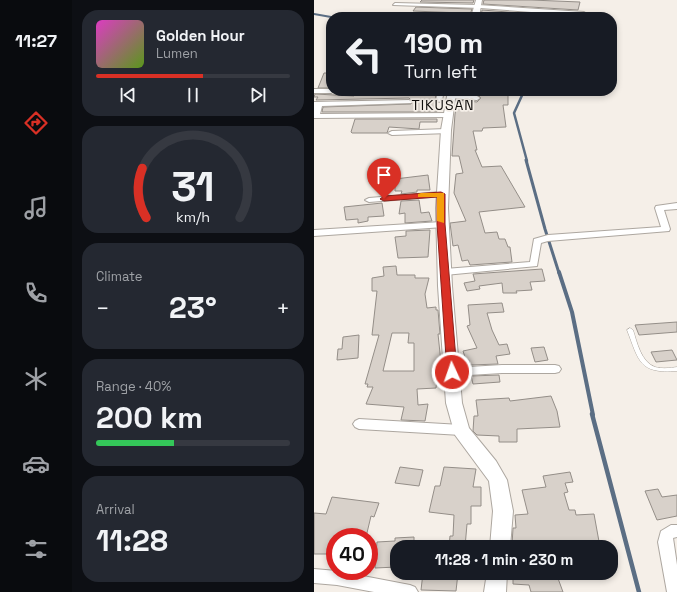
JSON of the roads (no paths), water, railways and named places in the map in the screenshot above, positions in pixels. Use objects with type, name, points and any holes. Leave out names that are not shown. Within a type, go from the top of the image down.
[{"type":"street","points":[[442,6],[445,0]]},
{"type":"street","points":[[395,4],[442,6],[478,4],[537,8],[568,12]]},
{"type":"street","points":[[314,91],[326,91]]},
{"type":"street","points":[[327,96],[319,104],[315,116],[448,115]]},
{"type":"street","points":[[446,96],[448,115],[441,194],[441,224],[446,272],[454,404],[461,430],[490,466],[498,480],[503,511],[501,540]]},
{"type":"street","points":[[477,107],[478,96]]},
{"type":"street","points":[[319,104],[410,99],[404,115]]},
{"type":"street","points":[[392,133],[446,131]]},
{"type":"street","points":[[369,200],[441,194]]},
{"type":"street","points":[[446,272],[534,264],[538,241],[548,238],[666,229],[659,208],[677,206]]},
{"type":"street","points":[[314,233],[441,224]]},
{"type":"street","points":[[452,372],[502,369],[555,369]]},
{"type":"street","points":[[359,424],[461,430]]},
{"type":"street","points":[[675,592],[665,542],[666,535],[671,531],[677,531]]},
{"type":"street","points":[[314,576],[337,578],[410,592]]},
{"type":"street","points":[[495,592],[496,580]]},
{"type":"lane","points":[[630,330],[643,362],[648,367],[657,370],[677,369]]},
{"type":"waterway","points":[[314,14],[326,16]]},
{"type":"waterway","points":[[522,96],[514,113],[527,161]]},
{"type":"waterway","points":[[526,160],[559,273]]},
{"type":"waterway","points":[[559,272],[572,312],[593,415]]},
{"type":"waterway","points":[[592,414],[639,592]]},
{"type":"district","name":"TIKUSAN","points":[[443,105]]}]
